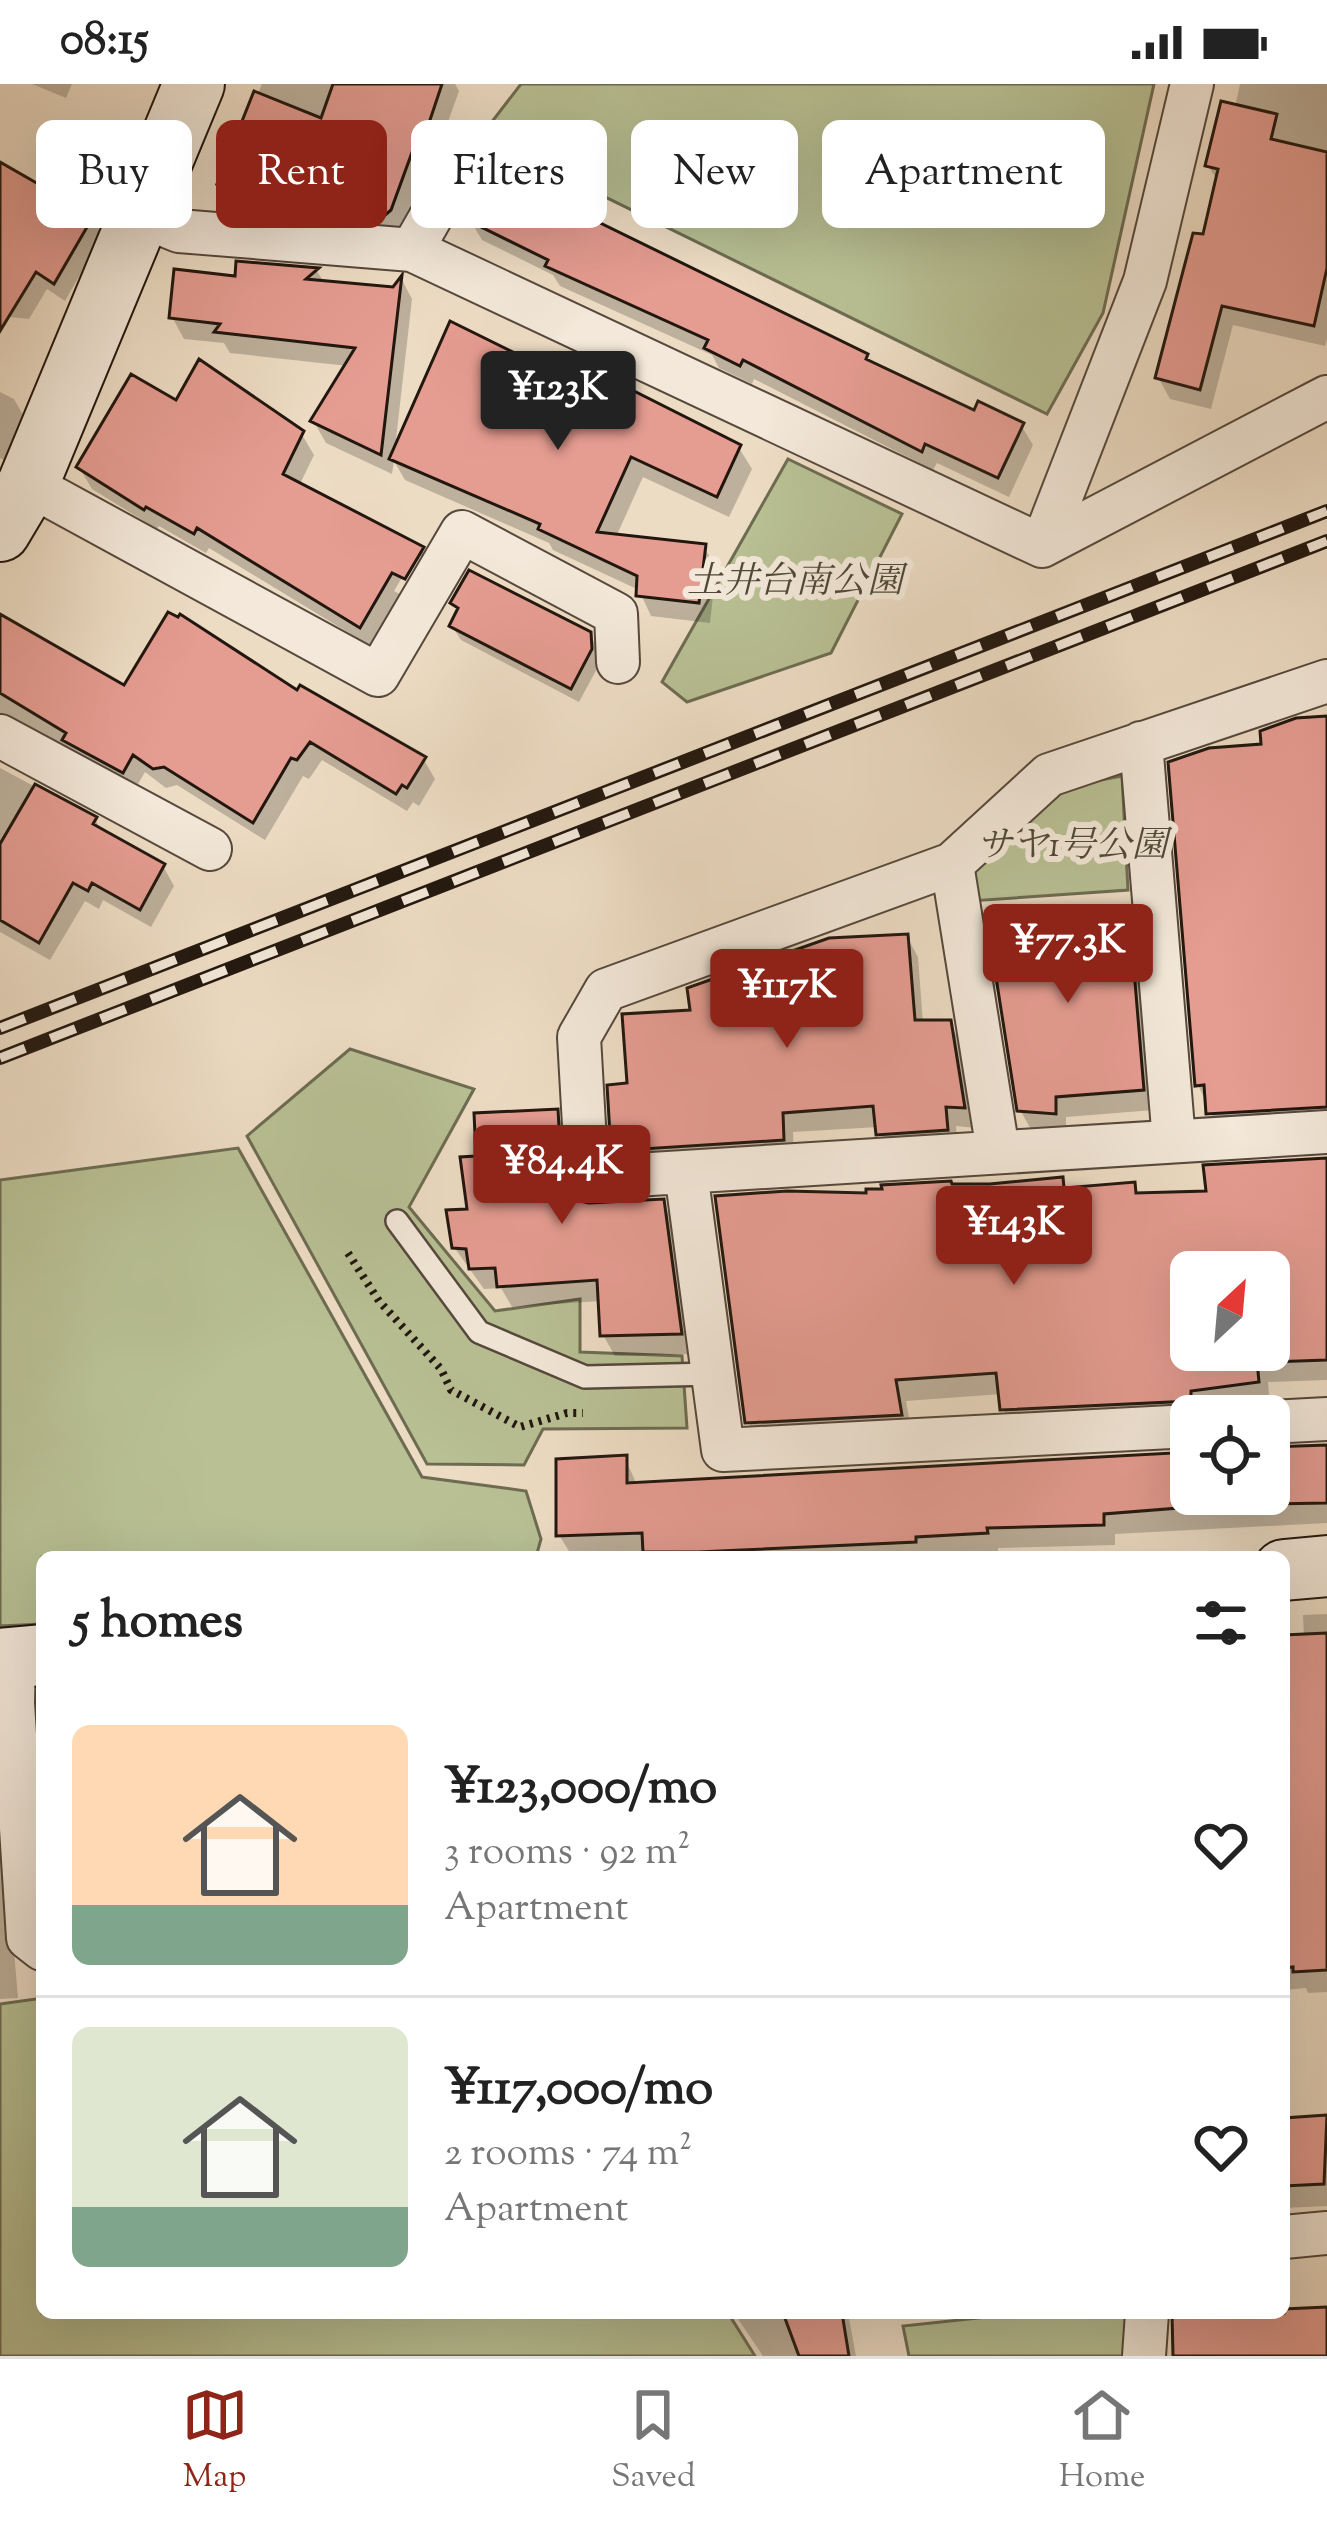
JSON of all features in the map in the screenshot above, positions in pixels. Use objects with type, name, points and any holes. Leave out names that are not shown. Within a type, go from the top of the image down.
[{"type":"street","points":[[180,120],[194,84]]},
{"type":"street","points":[[1042,546],[1145,281],[1192,84]]},
{"type":"street","points":[[137,228],[14,508],[378,675],[462,532],[616,614],[617,662]]},
{"type":"street","points":[[171,228],[412,250],[1042,546]]},
{"type":"street","points":[[412,250],[425,228]]},
{"type":"street","points":[[1042,546],[1327,397]]},
{"type":"street","points":[[1327,681],[1049,775],[952,864],[606,990],[580,1037],[587,1178],[1327,1132]]},
{"type":"street","points":[[0,736],[210,849]]},
{"type":"street","points":[[1141,742],[1174,1142]]},
{"type":"street","points":[[952,864],[998,1151]]},
{"type":"street","points":[[686,1172],[723,1450],[1170,1427]]},
{"type":"street","points":[[1290,1421],[1327,1419]]},
{"type":"street","points":[[1290,1569],[1327,1566]]},
{"type":"street","points":[[19,1657],[13,1702],[28,1938],[36,1944]]},
{"type":"street","points":[[1290,2236],[1327,2233]]},
{"type":"street","points":[[1144,2356],[1147,2319]]},
{"type":"lane","points":[[397,1221],[479,1332],[585,1377],[712,1374]]},
{"type":"path","points":[[348,1253],[379,1301],[440,1369],[451,1390],[520,1427],[567,1413],[588,1413]]},
{"type":"green space","points":[[521,84],[1154,84],[1103,313],[1047,414],[668,228],[798,228],[798,120],[631,120],[631,210],[607,198],[607,120],[493,120]]},
{"type":"green space","name":"土井台南公園","points":[[788,459],[902,514],[831,653],[687,702],[662,682]]},
{"type":"green space","name":"サヤ1号公園","points":[[1122,776],[1128,890],[971,901],[968,872],[1052,789]]},
{"type":"green space","points":[[350,1049],[474,1089],[409,1207],[495,1311],[580,1299],[580,1352],[682,1356],[687,1428],[543,1429],[524,1465],[427,1464],[247,1136]]},
{"type":"green space","points":[[238,1148],[422,1477],[526,1491],[541,1539],[538,1551],[36,1551],[36,1624],[0,1626],[0,1180]]},
{"type":"green space","points":[[36,2000],[36,2319],[732,2319],[755,2356],[0,2356],[0,2004]]},
{"type":"green space","points":[[968,2319],[1147,2319],[1149,2356],[909,2356],[903,2326]]},
{"type":"building","points":[[333,84],[442,84],[430,120],[411,120],[411,155],[387,213],[387,120],[242,120],[254,91],[321,118]]},
{"type":"building","points":[[1221,101],[1277,114],[1271,139],[1327,152],[1327,268],[1314,326],[1222,306],[1200,390],[1155,378],[1193,233],[1203,234],[1218,169],[1205,166]]},
{"type":"building","points":[[0,162],[36,183],[36,228],[86,228],[54,284],[36,272],[0,331]]},
{"type":"building","points":[[607,226],[974,410],[978,401],[1024,423],[998,478],[925,444],[922,452],[743,360],[740,366],[704,348],[708,340],[545,266],[548,260],[483,228]]},
{"type":"building","points":[[236,261],[319,268],[306,279],[393,287],[402,275],[381,455],[310,421],[355,348],[214,332],[220,324],[169,318],[174,269],[235,276]]},
{"type":"building","points":[[450,321],[616,403],[624,386],[741,445],[717,497],[631,457],[597,532],[706,544],[699,603],[636,596],[637,576],[538,529],[540,524],[389,459]]},
{"type":"building","points":[[199,359],[304,431],[283,474],[424,547],[405,579],[392,573],[360,628],[197,528],[194,534],[144,510],[76,467],[131,374],[176,400]]},
{"type":"building","points":[[469,570],[591,632],[592,649],[571,689],[449,626],[458,608],[450,603]]},
{"type":"building","points":[[168,612],[180,614],[297,690],[300,685],[426,757],[407,788],[402,785],[396,794],[310,742],[297,760],[291,758],[253,823],[164,767],[153,769],[133,755],[123,773],[62,740],[66,733],[0,693],[0,614],[124,685]]},
{"type":"building","points":[[1327,716],[1327,1107],[1206,1114],[1204,1085],[1195,1086],[1168,762],[1209,748],[1261,744],[1260,731],[1296,718]]},
{"type":"building","points":[[35,784],[97,817],[93,824],[165,864],[140,910],[92,883],[88,891],[73,883],[39,943],[0,920],[0,844]]},
{"type":"building","points":[[1129,910],[1144,1090],[1056,1097],[1056,1114],[1017,1111],[987,920]]},
{"type":"building","points":[[908,934],[915,1020],[951,1020],[965,1108],[946,1107],[948,1130],[876,1135],[873,1106],[783,1113],[784,1140],[611,1151],[607,1085],[627,1083],[622,1014],[690,1010],[687,988],[829,938]]},
{"type":"building","points":[[558,1109],[562,1181],[575,1200],[664,1199],[682,1334],[600,1336],[597,1280],[497,1287],[495,1268],[469,1269],[466,1249],[452,1248],[446,1210],[467,1209],[460,1157],[476,1156],[474,1113]]},
{"type":"building","points":[[1327,1158],[1327,1360],[1290,1361],[1290,1251],[1170,1251],[1170,1371],[1258,1371],[1259,1382],[1170,1395],[1170,1402],[1000,1410],[996,1373],[896,1380],[902,1415],[745,1423],[715,1196],[866,1193],[866,1189],[882,1189],[881,1185],[990,1184],[1063,1177],[1064,1188],[1135,1182],[1136,1193],[1206,1191],[1203,1165]]},
{"type":"building","points":[[1327,1445],[1327,1503],[1290,1504],[1290,1446]]},
{"type":"building","points":[[1170,1453],[1170,1509],[1104,1514],[1104,1525],[987,1528],[988,1533],[916,1537],[916,1542],[720,1551],[643,1551],[642,1533],[556,1536],[556,1459],[627,1455],[627,1483]]},
{"type":"building","points":[[1327,1633],[1327,1970],[1293,1972],[1290,1967],[1290,1635]]},
{"type":"building","points":[[1327,2115],[1324,2184],[1290,2186],[1290,2118]]},
{"type":"building","points":[[1327,2307],[1327,2356],[1173,2356],[1172,2319],[1290,2319],[1290,2309]]},
{"type":"building","points":[[785,2319],[843,2319],[849,2356],[799,2356]]},
{"type":"railway","points":[[0,1028],[1327,511]]},
{"type":"railway","points":[[0,1058],[1327,541]]}]
